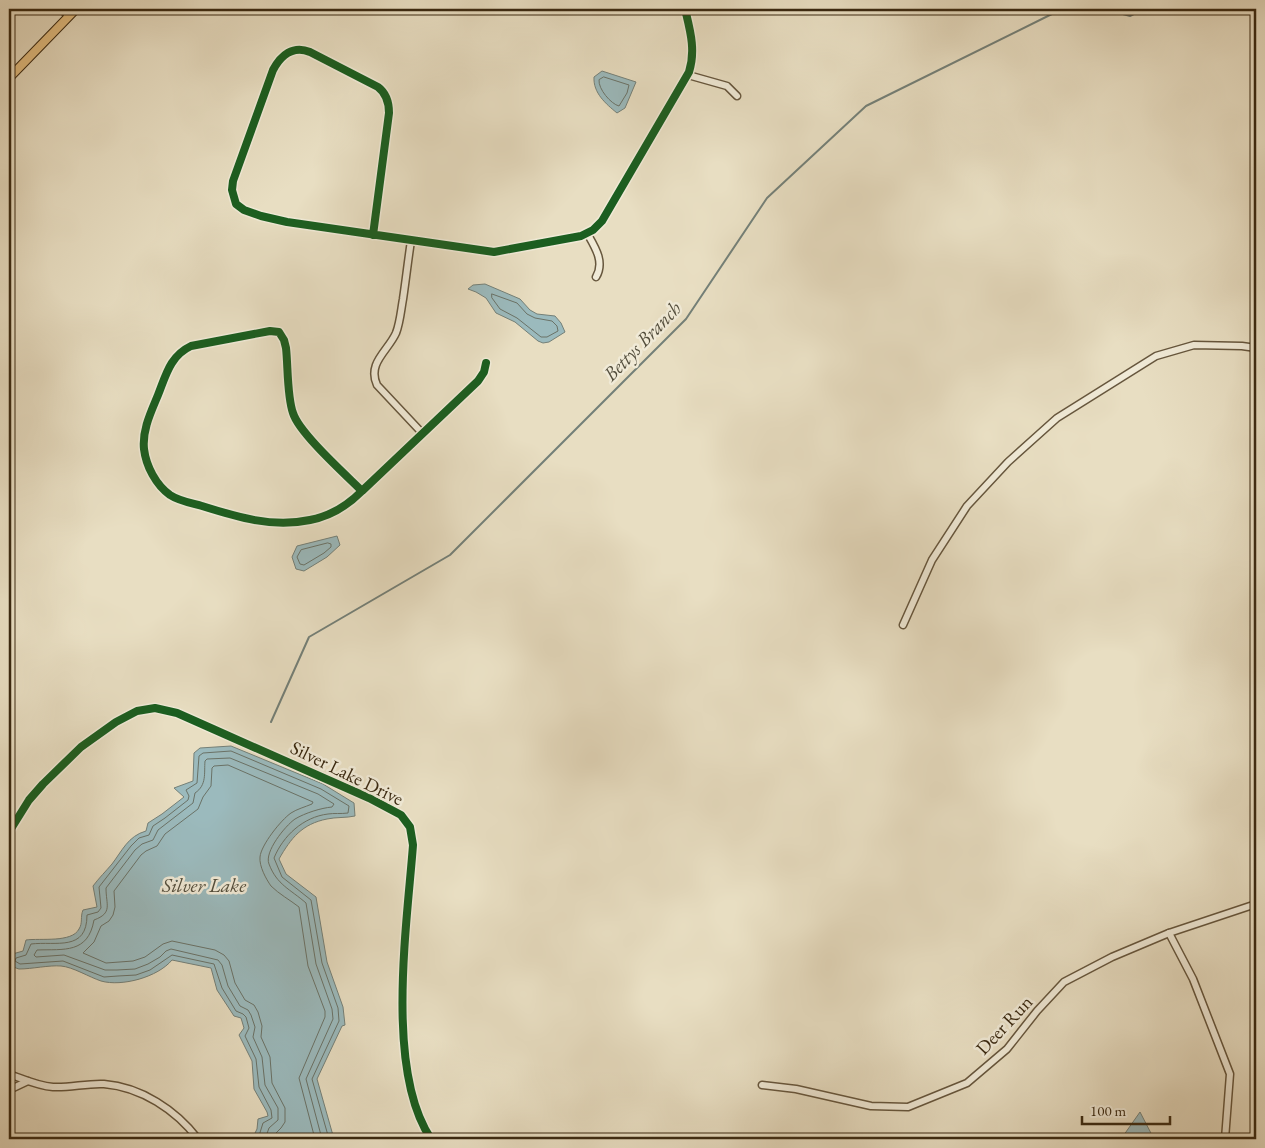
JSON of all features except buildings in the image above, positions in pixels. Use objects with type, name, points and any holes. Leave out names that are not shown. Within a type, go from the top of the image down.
[{"type":"main road","points":[[9,78],[76,9]]},
{"type":"street","points":[[61,9],[69,16]]},
{"type":"street","points":[[373,235],[389,113],[385,95],[378,87],[310,52],[301,49],[288,52],[279,59],[273,70],[233,181],[232,190],[236,204],[249,213],[287,222],[373,235],[494,252],[581,236],[598,226],[602,221],[688,74],[693,46],[685,9]]},
{"type":"street","points":[[688,74],[727,86],[738,96]]},
{"type":"street","points":[[588,233],[599,259],[600,271],[596,277]]},
{"type":"street","points":[[411,240],[398,325],[393,338],[375,366],[375,379],[377,385],[422,434]]},
{"type":"street","points":[[362,491],[325,454],[295,419],[291,406],[286,348],[279,332],[270,331],[201,344],[184,350],[171,362],[144,431],[144,451],[151,472],[158,482],[169,494],[177,499],[259,522],[291,523],[309,520],[334,512],[345,506],[362,491],[478,381],[484,372],[486,363]]},
{"type":"street","points":[[903,625],[932,560],[967,506],[1008,462],[1057,418],[1156,356],[1194,345],[1256,348]]},
{"type":"street","name":"Silver Lake Drive","points":[[9,832],[43,784],[81,747],[116,722],[137,711],[155,708],[176,714],[213,729],[369,798],[401,815],[410,827],[413,845],[402,1015],[405,1057],[411,1093],[431,1139]]},
{"type":"street","name":"Deer Run","points":[[762,1085],[796,1089],[871,1106],[908,1107],[967,1083],[1007,1049],[1037,1011],[1064,982],[1112,957],[1169,933],[1256,904]]},
{"type":"street","points":[[1169,933],[1193,979],[1230,1074],[1225,1139]]},
{"type":"street","points":[[9,1074],[54,1087],[103,1084],[135,1090],[157,1102],[176,1116],[198,1139]]},
{"type":"street","points":[[9,1090],[28,1081]]},
{"type":"water","points":[[602,71],[636,82],[625,108],[617,113],[598,93],[594,83],[594,77]]},
{"type":"water","points":[[485,284],[520,299],[530,310],[537,314],[555,316],[565,332],[549,342],[543,343],[538,341],[515,322],[496,313],[486,298],[468,289],[473,285]]},
{"type":"water","points":[[337,536],[340,545],[327,557],[304,571],[296,569],[292,557],[297,546]]},
{"type":"water","name":"Silver Lake","points":[[231,746],[323,784],[354,803],[355,816],[327,819],[311,824],[293,838],[279,859],[286,874],[316,897],[327,962],[343,1007],[345,1025],[342,1026],[317,1079],[334,1139],[252,1139],[257,1129],[258,1119],[268,1116],[254,1089],[252,1061],[239,1035],[244,1028],[241,1018],[234,1016],[217,990],[211,968],[172,960],[149,976],[119,983],[110,983],[61,966],[19,969],[12,966],[9,960],[9,955],[23,951],[26,940],[63,938],[75,933],[80,927],[83,910],[97,907],[93,886],[126,844],[134,836],[146,831],[148,823],[184,797],[174,788],[193,781],[194,753],[200,748]]},
{"type":"water","points":[[1140,1112],[1154,1139],[1121,1139]]},
{"type":"waterway","name":"Bettys Branch","points":[[271,722],[309,637],[450,555],[686,319],[767,198],[866,106],[1062,9]]},
{"type":"waterway","name":"Bettys Branch","points":[[1105,9],[1130,16],[1143,9]]},
{"type":"cycle path","points":[[373,235],[389,113],[385,95],[378,87],[310,52],[298,50],[288,53],[273,70],[233,181],[232,190],[236,204],[244,210],[287,222],[494,252],[581,236],[593,230],[602,221],[689,72],[692,48],[685,9]]},
{"type":"cycle path","points":[[362,491],[324,454],[297,421],[291,406],[286,348],[279,332],[270,331],[191,346],[173,361],[166,373],[144,435],[145,455],[156,481],[170,495],[181,500],[255,520],[282,523],[318,518],[338,510],[351,501],[356,496],[478,381],[484,372],[486,363]]},
{"type":"cycle path","points":[[9,832],[29,800],[81,747],[116,722],[137,711],[155,708],[177,713],[369,798],[401,815],[410,827],[413,845],[402,996],[404,1037],[408,1076],[417,1110],[431,1139]]}]
